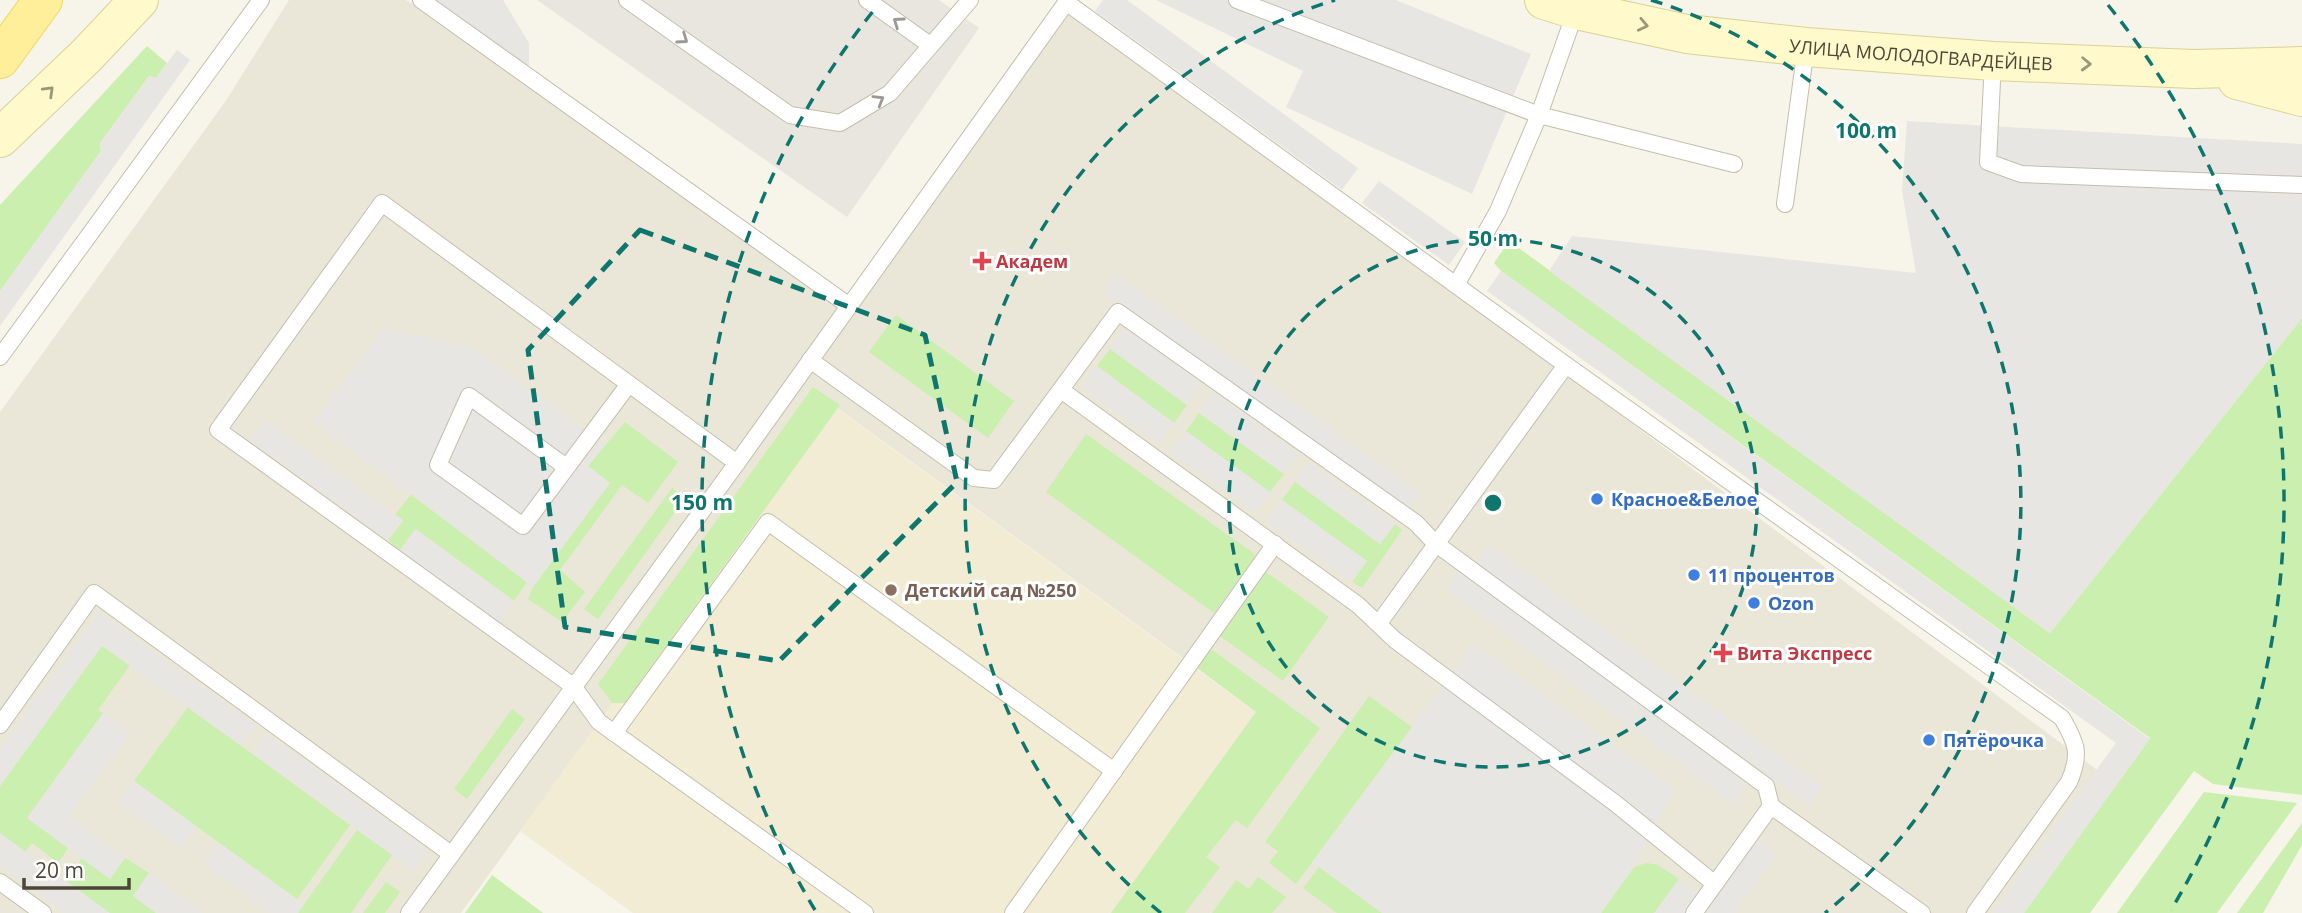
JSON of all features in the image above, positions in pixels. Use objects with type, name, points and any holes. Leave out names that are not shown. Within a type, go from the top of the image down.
[{"type":"main road","points":[[0,60],[43,0]]},
{"type":"main road","points":[[0,138],[86,56],[139,0]]},
{"type":"main road","name":"УЛИЦА МОЛОДОГВАРДЕЙЦЕВ","points":[[1560,5],[1687,34],[1806,47],[1993,61],[2194,69],[2302,66]]},
{"type":"main road","points":[[2194,69],[2302,97]]},
{"type":"lane","points":[[0,357],[261,0]]},
{"type":"lane","points":[[421,0],[848,305]]},
{"type":"lane","points":[[627,0],[790,115],[840,123],[890,93],[970,0]]},
{"type":"lane","points":[[867,0],[930,45]]},
{"type":"lane","points":[[1237,0],[1539,115],[1734,164]]},
{"type":"lane","points":[[409,913],[737,463],[1067,1],[1566,365],[2063,718],[2076,742],[2077,761],[2069,782],[1975,913]]},
{"type":"lane","points":[[1456,285],[1498,211],[1539,115],[1560,5]]},
{"type":"lane","points":[[1785,204],[1806,47]]},
{"type":"lane","points":[[1993,61],[1988,162],[2021,174],[2302,185]]},
{"type":"lane","points":[[737,463],[382,203],[218,430],[573,686],[599,722],[865,913]]},
{"type":"lane","points":[[810,360],[974,478],[994,480],[1118,312],[1416,523],[1435,543],[1766,786],[1771,806],[1922,913]]},
{"type":"lane","points":[[1379,623],[1566,365]]},
{"type":"lane","points":[[566,467],[469,396],[438,465],[523,526],[629,384]]},
{"type":"lane","points":[[1061,390],[1358,605],[1395,640],[1605,796],[1715,884]]},
{"type":"lane","points":[[614,733],[768,522],[1114,771]]},
{"type":"lane","points":[[1013,913],[1275,544]]},
{"type":"lane","points":[[0,725],[94,593],[451,854]]},
{"type":"lane","points":[[1694,913],[1771,806]]},
{"type":"lane","points":[[0,882],[43,913]]},
{"type":"highlighted area","points":[[640,230],[925,335],[957,482],[779,661],[565,627],[528,350]]},
{"type":"shaded area","points":[[289,0],[406,0],[848,305],[1066,2],[2124,790],[2036,913],[1111,913],[1256,711],[830,403],[461,913],[0,913],[0,412],[225,102]]},
{"type":"shaded area","points":[[421,0],[503,0],[529,43],[529,79]]},
{"type":"shaded area","points":[[537,0],[939,0],[979,28],[847,217]]},
{"type":"shaded area","points":[[1103,0],[1127,0],[1358,168],[1342,190],[1095,11]]},
{"type":"shaded area","points":[[1156,0],[1396,0],[1531,54],[1472,194],[1286,107],[1303,71]]},
{"type":"shaded area","points":[[177,50],[190,60],[0,326],[0,291],[101,151],[100,143],[149,76],[156,78]]},
{"type":"shaded area","points":[[1907,121],[2302,144],[2302,318],[2050,633],[1549,271],[1572,236],[1916,273],[1902,191]]},
{"type":"shaded area","points":[[1379,181],[1465,242],[1449,265],[1362,203]]},
{"type":"shaded area","points":[[1501,271],[2150,739],[2024,913],[1993,913],[2116,743],[1487,291]]},
{"type":"shaded area","points":[[1116,274],[1420,493],[1407,510],[1104,292]]},
{"type":"shaded area","points":[[1125,328],[1202,383],[1187,405],[1110,349]]},
{"type":"shaded area","points":[[384,329],[472,347],[605,444],[588,466],[610,483],[533,587],[314,421]]},
{"type":"shaded area","points":[[1097,366],[1174,423],[1159,443],[1082,388]]},
{"type":"shaded area","points":[[1214,392],[1299,454],[1284,474],[1199,413]]},
{"type":"shaded area","name":"Детский сад №250","points":[[829,403],[1256,712],[1111,913],[633,913],[520,831]]},
{"type":"shaded area","points":[[265,420],[403,520],[388,540],[250,440]]},
{"type":"shaded area","points":[[1186,431],[1270,492],[1255,513],[1170,452]]},
{"type":"shaded area","points":[[1309,462],[1395,524],[1380,544],[1295,482]]},
{"type":"shaded area","points":[[1282,500],[1367,561],[1352,582],[1266,521]]},
{"type":"shaded area","points":[[415,529],[514,601],[499,621],[400,550]]},
{"type":"shaded area","points":[[1490,545],[1823,787],[1809,805],[1476,564]]},
{"type":"shaded area","points":[[1459,569],[1748,784],[1734,804],[1445,588]]},
{"type":"shaded area","points":[[99,612],[256,725],[241,746],[102,646],[0,786],[0,750]]},
{"type":"shaded area","points":[[1474,644],[1677,790],[1659,816],[1634,867],[1601,913],[1382,913],[1312,862]]},
{"type":"shaded area","points":[[103,713],[130,733],[69,816],[125,858],[110,879],[27,818]]},
{"type":"shaded area","points":[[267,733],[428,850],[413,870],[252,753]]},
{"type":"shaded area","points":[[134,781],[197,827],[181,848],[118,802]]},
{"type":"shaded area","points":[[0,833],[110,913],[65,913],[0,866]]},
{"type":"shaded area","points":[[1758,839],[1777,853],[1734,913],[1704,913]]},
{"type":"shaded area","points":[[219,843],[304,905],[298,913],[271,913],[204,864]]},
{"type":"shaded area","points":[[149,873],[203,913],[156,913],[133,896]]},
{"type":"shaded area","points":[[1679,879],[1699,894],[1685,913],[1654,913]]},
{"type":"green space","points":[[147,46],[167,63],[156,78],[149,76],[100,143],[101,151],[0,291],[0,205]]},
{"type":"green space","points":[[1509,241],[2050,633],[2302,318],[2302,795],[2213,784],[2194,771],[2090,913],[2024,913],[2150,738],[1501,271],[1494,263]]},
{"type":"green space","points":[[896,315],[1014,401],[988,438],[869,352]]},
{"type":"green space","points":[[1110,349],[1187,405],[1174,423],[1097,366]]},
{"type":"green space","points":[[813,387],[840,405],[625,703],[612,703],[598,684]]},
{"type":"green space","points":[[1199,413],[1284,474],[1270,492],[1186,431]]},
{"type":"green space","points":[[625,422],[678,462],[648,503],[622,485],[560,570],[585,592],[562,622],[528,599],[533,587],[610,483],[588,466]]},
{"type":"green space","points":[[1086,434],[1256,555],[1214,613],[1046,492]]},
{"type":"green space","points":[[1295,482],[1380,544],[1395,524],[1402,530],[1362,588],[1352,582],[1367,561],[1282,500]]},
{"type":"green space","points":[[672,488],[685,498],[598,619],[584,609]]},
{"type":"green space","points":[[412,493],[529,579],[514,601],[416,529],[400,550],[388,540],[403,521],[395,515]]},
{"type":"green space","points":[[1266,572],[1329,617],[1283,681],[1220,636]]},
{"type":"green space","points":[[102,645],[130,665],[98,710],[103,713],[27,818],[68,848],[58,863],[32,843],[25,852],[0,833],[0,786]]},
{"type":"green space","points":[[1211,649],[1320,728],[1247,828],[1236,820],[1206,857],[1220,867],[1185,913],[1111,913],[1256,712],[1197,668]]},
{"type":"green space","points":[[1369,696],[1412,727],[1296,884],[1269,863],[1278,851],[1265,842]]},
{"type":"green space","points":[[188,707],[350,825],[297,899],[134,781]]},
{"type":"green space","points":[[512,709],[525,719],[467,799],[454,789]]},
{"type":"green space","points":[[2204,792],[2297,803],[2217,913],[2117,913]]},
{"type":"green space","points":[[2302,823],[2302,845],[2263,913],[2237,913]]},
{"type":"green space","points":[[357,830],[392,855],[351,913],[298,913]]},
{"type":"green space","points":[[82,858],[110,879],[125,858],[149,873],[133,896],[156,913],[110,913],[66,881]]},
{"type":"green space","points":[[1647,863],[1658,865],[1679,879],[1654,913],[1601,913],[1634,867]]},
{"type":"green space","points":[[1319,867],[1382,913],[1337,913],[1303,888]]},
{"type":"green space","points":[[492,875],[543,913],[465,913]]},
{"type":"green space","points":[[1258,877],[1286,897],[1272,913],[1212,913],[1236,880],[1249,889]]},
{"type":"green space","points":[[386,882],[400,892],[385,913],[363,913]]},
{"type":"place","name":"Академ","points":[[982,261]]},
{"type":"place","name":"Красное&Белое","points":[[1597,499]]},
{"type":"place","name":"11 процентов","points":[[1694,575]]},
{"type":"place","name":"Детский сад №250","points":[[891,590]]},
{"type":"place","name":"Ozon","points":[[1754,603]]},
{"type":"place","name":"Вита Экспресс","points":[[1723,653]]},
{"type":"place","name":"Пятёрочка","points":[[1929,740]]}]
